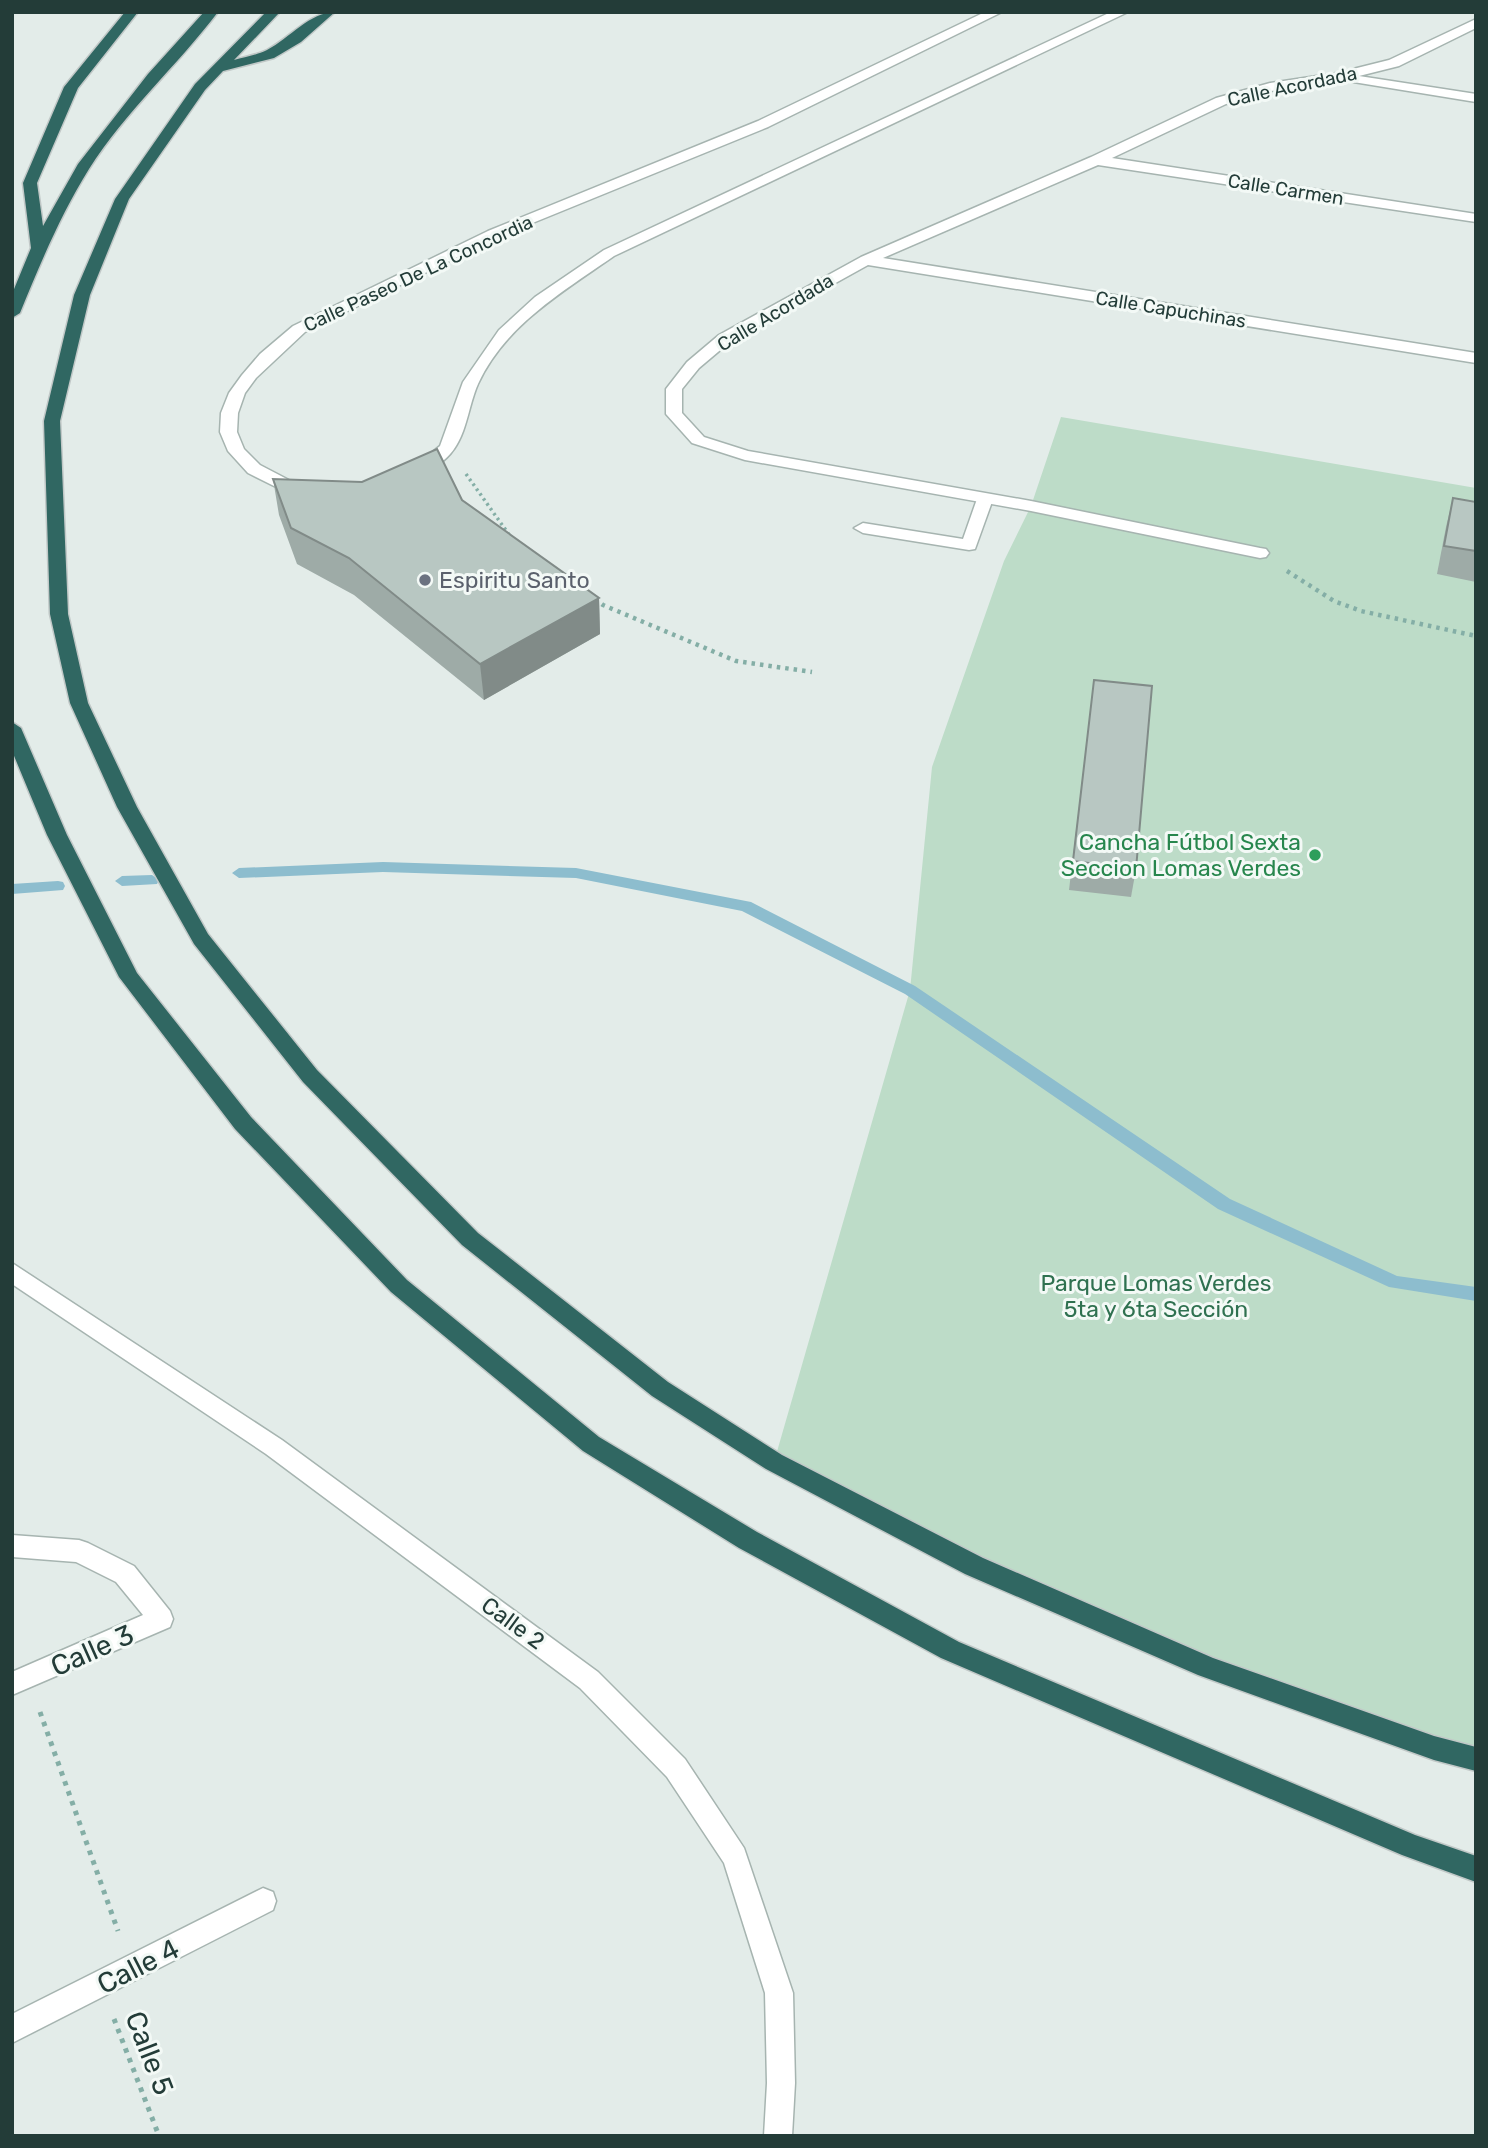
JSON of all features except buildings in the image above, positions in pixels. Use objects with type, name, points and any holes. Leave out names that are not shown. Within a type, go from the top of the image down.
[{"type":"highway","points":[[39,248],[30,183],[71,87],[132,12]]},
{"type":"highway","points":[[12,313],[39,248],[83,167],[153,77],[212,12]]},
{"type":"highway","points":[[274,12],[200,87],[122,200],[82,295],[51,421],[59,614],[79,703],[127,807],[201,939],[310,1076],[470,1239],[660,1389],[774,1462],[974,1566],[1207,1667],[1434,1748],[1476,1759]]},
{"type":"highway","points":[[218,68],[269,55],[296,40],[329,12]]},
{"type":"highway","points":[[12,728],[57,835],[129,977],[243,1123],[399,1286],[591,1444],[748,1540],[950,1650],[1411,1846],[1476,1869]]},
{"type":"street","name":"Calle Paseo De La Concordia","points":[[316,492],[283,486],[243,461],[232,447],[227,425],[229,409],[251,374],[279,344],[299,329],[493,234],[763,124],[996,12]]},
{"type":"street","points":[[406,477],[434,461],[447,448],[471,382],[505,333],[540,300],[609,253],[1119,13],[1133,12]]},
{"type":"street","name":"Calle Acordada","points":[[1260,553],[1031,506],[745,456],[698,440],[674,414],[674,389],[693,365],[725,338],[866,260],[1096,160],[1221,101],[1269,87],[1337,77],[1394,63],[1476,23]]},
{"type":"street","points":[[1337,77],[1476,98]]},
{"type":"street","name":"Calle Carmen","points":[[1096,160],[1476,218]]},
{"type":"street","name":"Calle Capuchinas","points":[[866,260],[1476,358]]},
{"type":"street","points":[[863,528],[969,545],[985,499]]},
{"type":"street","name":"Calle 2","points":[[12,1272],[274,1447],[589,1680],[676,1768],[735,1857],[779,1993],[781,2083],[778,2136]]},
{"type":"street","name":"Calle 3","points":[[12,1546],[79,1551],[114,1568],[125,1574],[161,1619],[20,1681]]},
{"type":"street","name":"Calle 4","points":[[12,2028],[263,1901]]},
{"type":"path","points":[[447,448],[513,540]]},
{"type":"path","points":[[1260,553],[1334,601],[1361,611],[1476,636]]},
{"type":"path","points":[[592,597],[604,605],[736,661],[811,672]]},
{"type":"path","name":"Calle 3","points":[[20,1681],[132,1969]]},
{"type":"path","name":"Calle 5","points":[[101,1985],[159,2136]]},
{"type":"green space","name":"Parque Lomas Verdes 5ta y 6ta Sección","points":[[1061,417],[1476,488],[1476,1759],[1207,1667],[774,1462],[910,990],[932,767],[1004,561],[1031,506]]},
{"type":"waterway","points":[[239,873],[383,867],[576,873],[746,906],[910,990],[1224,1204],[1395,1282],[1476,1294]]},
{"type":"waterway","points":[[122,881],[152,880]]},
{"type":"waterway","points":[[12,889],[58,886]]},
{"type":"place","name":"Espiritu Santo","points":[[425,580]]},
{"type":"place","name":"Cancha Fútbol Sexta Seccion Lomas Verdes","points":[[1315,855]]}]
